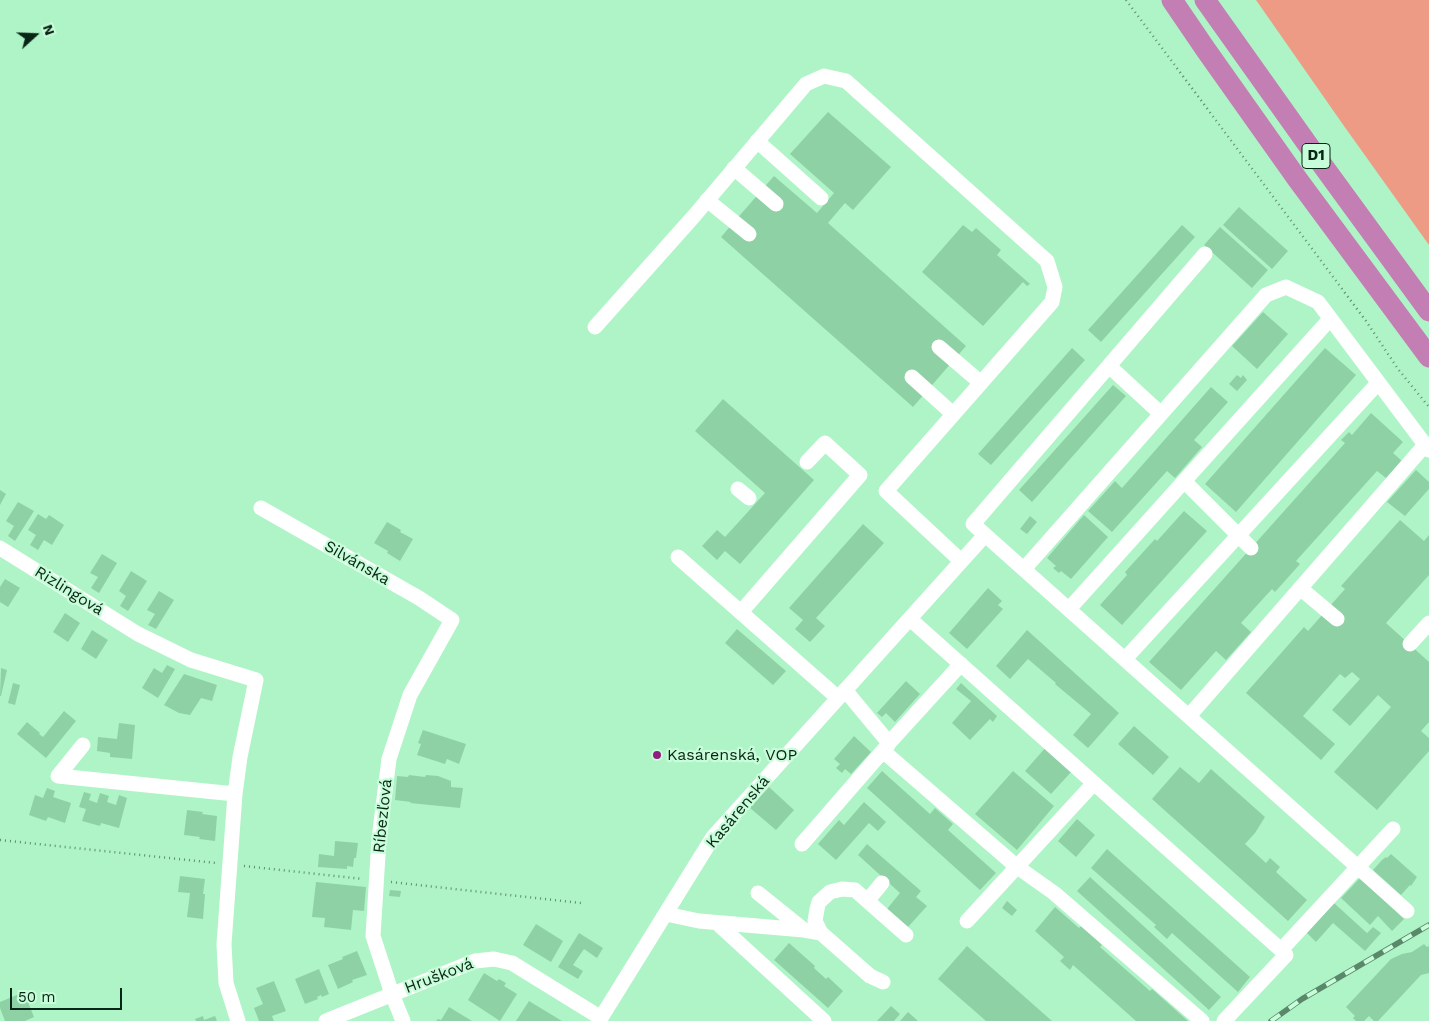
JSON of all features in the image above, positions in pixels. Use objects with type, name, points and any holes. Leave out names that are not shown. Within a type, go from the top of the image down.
[{"type":"highway","name":"D1","points":[[1172,0],[1298,180],[1429,357]]},
{"type":"highway","name":"D1","points":[[1205,0],[1312,151],[1429,310]]},
{"type":"street","points":[[595,326],[707,200],[806,84],[824,76],[846,81],[1047,261],[1056,288],[1052,302],[886,491],[962,561]]},
{"type":"street","points":[[757,141],[821,198]]},
{"type":"street","points":[[734,168],[776,204]]},
{"type":"street","points":[[707,200],[749,234]]},
{"type":"street","points":[[1205,254],[973,524],[1407,911]]},
{"type":"street","points":[[1024,569],[1266,294],[1286,287],[1318,302],[1427,448],[1300,588],[1189,716]]},
{"type":"street","points":[[1069,609],[1330,319]]},
{"type":"street","points":[[939,347],[980,383]]},
{"type":"street","points":[[1109,366],[1160,413]]},
{"type":"street","points":[[912,377],[953,414]]},
{"type":"street","points":[[1125,659],[1378,383]]},
{"type":"street","points":[[741,612],[860,475],[825,442],[807,462]]},
{"type":"street","points":[[1184,481],[1251,548]]},
{"type":"street","name":"Silvánska","points":[[261,508],[419,598],[452,620]]},
{"type":"street","name":"Kasárenská","points":[[600,1020],[714,838],[985,535]]},
{"type":"street","name":"Rizlingová","points":[[0,548],[138,634],[191,660],[256,680],[240,757],[235,794]]},
{"type":"street","points":[[678,557],[741,612],[842,694],[886,747],[1016,866],[1054,893],[1202,1021]]},
{"type":"street","points":[[1300,588],[1337,619]]},
{"type":"street","points":[[910,618],[1286,955],[1224,1021]]},
{"type":"street","name":"Ríbezľová","points":[[403,1021],[373,936],[376,881],[389,759],[410,695],[452,620]]},
{"type":"street","points":[[1410,644],[1429,623]]},
{"type":"street","points":[[802,844],[961,664]]},
{"type":"street","points":[[82,745],[58,776],[235,794],[224,944],[226,983],[238,1021]]},
{"type":"street","points":[[967,921],[1094,783]]},
{"type":"street","points":[[1281,950],[1392,829]]},
{"type":"street","points":[[868,900],[882,883]]},
{"type":"street","points":[[883,982],[870,976],[821,933],[815,921],[819,902],[830,892],[842,889],[855,890],[906,936]]},
{"type":"street","points":[[758,893],[804,930]]},
{"type":"street","points":[[666,914],[699,921],[821,933]]},
{"type":"street","points":[[717,923],[824,1021]]},
{"type":"street","name":"Hrušková","points":[[326,1021],[475,961],[494,959],[512,963],[600,1020]]},
{"type":"path","points":[[1126,0],[1366,321],[1398,369],[1429,407]]},
{"type":"path","points":[[0,840],[581,903]]},
{"type":"shaded area","points":[[1256,0],[1429,0],[1429,245],[1344,126]]},
{"type":"building","points":[[828,112],[891,167],[853,210],[845,203],[828,223],[966,346],[913,407],[721,237],[774,176],[817,213],[834,193],[790,154]]},
{"type":"building","points":[[1239,207],[1288,251],[1272,269],[1223,225]]},
{"type":"building","points":[[963,225],[972,232],[976,228],[1001,250],[997,255],[1030,284],[1027,286],[1023,282],[983,326],[922,272]]},
{"type":"building","points":[[1182,225],[1195,237],[1101,342],[1088,330]]},
{"type":"building","points":[[1220,227],[1268,270],[1252,288],[1204,245]]},
{"type":"building","points":[[1263,312],[1288,334],[1257,369],[1232,346]]},
{"type":"building","points":[[1072,348],[1085,360],[991,465],[978,454]]},
{"type":"building","points":[[1325,348],[1356,375],[1236,512],[1205,484]]},
{"type":"building","points":[[1237,375],[1241,378],[1243,375],[1247,380],[1237,391],[1229,384]]},
{"type":"building","points":[[1113,385],[1126,396],[1032,502],[1019,490]]},
{"type":"building","points":[[1211,387],[1228,402],[1194,440],[1202,447],[1175,478],[1167,471],[1112,532],[1088,511],[1115,481],[1122,488]]},
{"type":"building","points":[[723,399],[814,480],[740,564],[725,551],[717,560],[702,546],[717,530],[725,537],[765,493],[695,431]]},
{"type":"building","points":[[1371,413],[1403,442],[1393,453],[1402,461],[1386,478],[1377,471],[1296,561],[1300,564],[1275,592],[1272,589],[1241,623],[1251,632],[1226,660],[1216,651],[1181,690],[1149,662],[1345,443],[1341,440],[1349,432],[1352,435]]},
{"type":"building","points":[[1416,470],[1429,482],[1429,489],[1405,516],[1387,502]]},
{"type":"building","points":[[0,490],[6,494],[0,505]]},
{"type":"building","points":[[18,502],[34,511],[15,541],[8,536],[14,526],[6,521]]},
{"type":"building","points":[[1184,511],[1207,531],[1122,625],[1100,605],[1127,575],[1125,572]]},
{"type":"building","points":[[38,514],[46,519],[49,515],[64,525],[52,545],[44,540],[38,550],[30,545],[36,535],[28,530]]},
{"type":"building","points":[[1084,515],[1108,537],[1071,579],[1061,571],[1059,573],[1053,568],[1056,566],[1047,558]]},
{"type":"building","points":[[1030,516],[1037,522],[1027,534],[1020,529]]},
{"type":"building","points":[[1400,520],[1424,541],[1429,535],[1429,575],[1386,623],[1429,662],[1429,722],[1421,731],[1429,738],[1429,751],[1377,810],[1334,772],[1391,707],[1378,695],[1350,726],[1332,710],[1360,679],[1352,672],[1345,678],[1340,674],[1303,716],[1335,744],[1321,760],[1246,693],[1304,627],[1308,631],[1345,589],[1341,586]]},
{"type":"building","points":[[387,522],[413,539],[400,561],[374,543]]},
{"type":"building","points":[[863,524],[884,543],[816,618],[825,626],[810,642],[795,629],[803,620],[789,608]]},
{"type":"building","points":[[102,554],[117,563],[99,593],[91,588],[98,577],[90,573]]},
{"type":"building","points":[[131,571],[147,581],[128,611],[120,606],[126,596],[119,591]]},
{"type":"building","points":[[5,579],[20,588],[8,607],[0,602],[0,587]]},
{"type":"building","points":[[988,588],[1002,601],[998,605],[1003,609],[967,649],[949,633]]},
{"type":"building","points":[[159,591],[174,600],[156,629],[148,625],[155,614],[147,610]]},
{"type":"building","points":[[65,613],[80,623],[68,642],[53,632]]},
{"type":"building","points":[[737,629],[786,671],[773,685],[725,643]]},
{"type":"building","points":[[92,630],[108,640],[96,659],[81,649]]},
{"type":"building","points":[[1027,630],[1119,713],[1088,748],[1073,735],[1091,714],[1028,659],[1010,679],[996,666]]},
{"type":"building","points":[[167,665],[175,669],[158,698],[142,688],[154,668],[162,673]]},
{"type":"building","points":[[1,668],[7,670],[0,696]]},
{"type":"building","points":[[184,674],[217,685],[212,701],[201,698],[190,715],[179,713],[164,705]]},
{"type":"building","points":[[906,681],[920,694],[895,722],[886,713],[882,717],[877,713]]},
{"type":"building","points":[[13,683],[20,685],[15,705],[8,703]]},
{"type":"building","points":[[961,683],[997,716],[993,722],[990,719],[970,740],[952,723],[971,701],[956,689]]},
{"type":"building","points":[[64,711],[76,721],[46,758],[17,734],[27,722],[43,737]]},
{"type":"building","points":[[119,723],[135,725],[132,759],[110,757],[110,753],[97,751],[98,737],[117,739]]},
{"type":"building","points":[[1134,726],[1169,757],[1153,775],[1118,744]]},
{"type":"building","points":[[423,730],[466,744],[459,764],[447,759],[445,764],[417,755],[421,744],[418,743]]},
{"type":"building","points":[[854,736],[871,752],[851,774],[845,769],[842,773],[836,768],[840,764],[834,759]]},
{"type":"building","points":[[1046,747],[1072,771],[1051,794],[1025,771]]},
{"type":"building","points":[[1180,767],[1199,783],[1211,769],[1265,817],[1245,844],[1266,863],[1270,858],[1280,867],[1276,872],[1307,900],[1288,921],[1152,799]]},
{"type":"building","points":[[882,771],[930,814],[935,808],[953,824],[948,830],[996,873],[980,890],[867,788]]},
{"type":"building","points":[[1013,771],[1054,806],[1017,850],[975,814]]},
{"type":"building","points":[[409,775],[438,776],[451,781],[451,787],[463,788],[460,808],[395,800],[397,776],[408,777]]},
{"type":"building","points":[[769,787],[794,810],[776,830],[750,808]]},
{"type":"building","points":[[47,788],[55,791],[53,797],[71,803],[65,823],[48,817],[46,821],[29,815],[35,795],[43,798]]},
{"type":"building","points":[[84,792],[91,794],[89,800],[97,803],[100,793],[109,796],[107,802],[116,805],[119,795],[127,798],[119,828],[101,823],[100,826],[82,821],[86,809],[79,807]]},
{"type":"building","points":[[864,802],[886,822],[878,831],[869,823],[836,860],[818,844],[839,820],[844,825]]},
{"type":"building","points":[[187,810],[217,816],[215,841],[184,835]]},
{"type":"building","points":[[1077,819],[1095,835],[1076,857],[1058,841]]},
{"type":"building","points":[[335,841],[358,843],[353,867],[347,866],[347,869],[318,867],[319,854],[334,856]]},
{"type":"building","points":[[867,844],[921,891],[916,897],[927,906],[908,927],[887,909],[900,893],[858,855]]},
{"type":"building","points":[[1107,849],[1250,977],[1238,992],[1172,933],[1167,939],[1154,927],[1156,925],[1091,868]]},
{"type":"building","points":[[1391,854],[1417,877],[1401,895],[1373,870]]},
{"type":"building","points":[[180,876],[205,879],[203,919],[187,917],[190,893],[178,892]]},
{"type":"building","points":[[1090,877],[1221,997],[1209,1010],[1077,891]]},
{"type":"building","points":[[1360,878],[1404,919],[1392,931],[1378,916],[1370,925],[1341,898]]},
{"type":"building","points":[[316,882],[366,887],[364,911],[353,910],[351,930],[324,927],[325,918],[312,917]]},
{"type":"building","points":[[390,890],[401,891],[400,897],[389,896]]},
{"type":"building","points":[[1007,901],[1017,910],[1012,916],[1002,908]]},
{"type":"building","points":[[1334,903],[1367,933],[1373,927],[1381,933],[1365,951],[1333,923],[1316,942],[1307,933]]},
{"type":"building","points":[[1055,907],[1079,928],[1081,926],[1102,945],[1100,947],[1188,1021],[1136,1021],[1073,965],[1070,970],[1060,961],[1064,957],[1035,931]]},
{"type":"building","points":[[536,924],[563,941],[551,962],[523,945]]},
{"type":"building","points":[[579,933],[603,948],[597,958],[584,949],[573,965],[583,971],[578,979],[558,967]]},
{"type":"building","points":[[789,943],[815,966],[814,968],[826,979],[828,977],[843,991],[828,1008],[774,960]]},
{"type":"building","points":[[1424,944],[1427,947],[1429,946],[1429,973],[1421,975],[1378,1021],[1374,1021],[1369,1016],[1364,1021],[1356,1021],[1353,1018],[1355,1016],[1346,1007],[1391,959],[1412,952]]},
{"type":"building","points":[[967,946],[1052,1021],[986,1021],[938,979]]},
{"type":"building","points":[[357,951],[367,975],[352,980],[353,982],[338,989],[328,965]]},
{"type":"building","points":[[319,969],[329,994],[322,997],[321,995],[317,997],[318,999],[305,1004],[295,979]]},
{"type":"building","points":[[484,973],[497,981],[499,979],[506,983],[504,986],[517,994],[500,1021],[468,1000]]},
{"type":"building","points":[[274,981],[286,1011],[272,1016],[274,1021],[259,1021],[254,1008],[263,1004],[256,988]]},
{"type":"building","points":[[24,992],[34,1017],[25,1021],[5,1021],[0,1008],[0,1002]]},
{"type":"building","points":[[529,1001],[562,1021],[516,1021]]},
{"type":"building","points":[[891,1006],[900,1014],[894,1021],[877,1021]]},
{"type":"building","points":[[449,1007],[472,1021],[436,1021],[438,1019],[441,1020]]},
{"type":"building","points":[[908,1012],[918,1021],[900,1021]]},
{"type":"building","points":[[203,1016],[204,1020],[215,1016],[217,1021],[196,1021],[195,1019]]},
{"type":"railway","points":[[1271,1021],[1302,999],[1429,925]]},
{"type":"place","name":"Kasárenská, VOP","points":[[657,755]]}]
